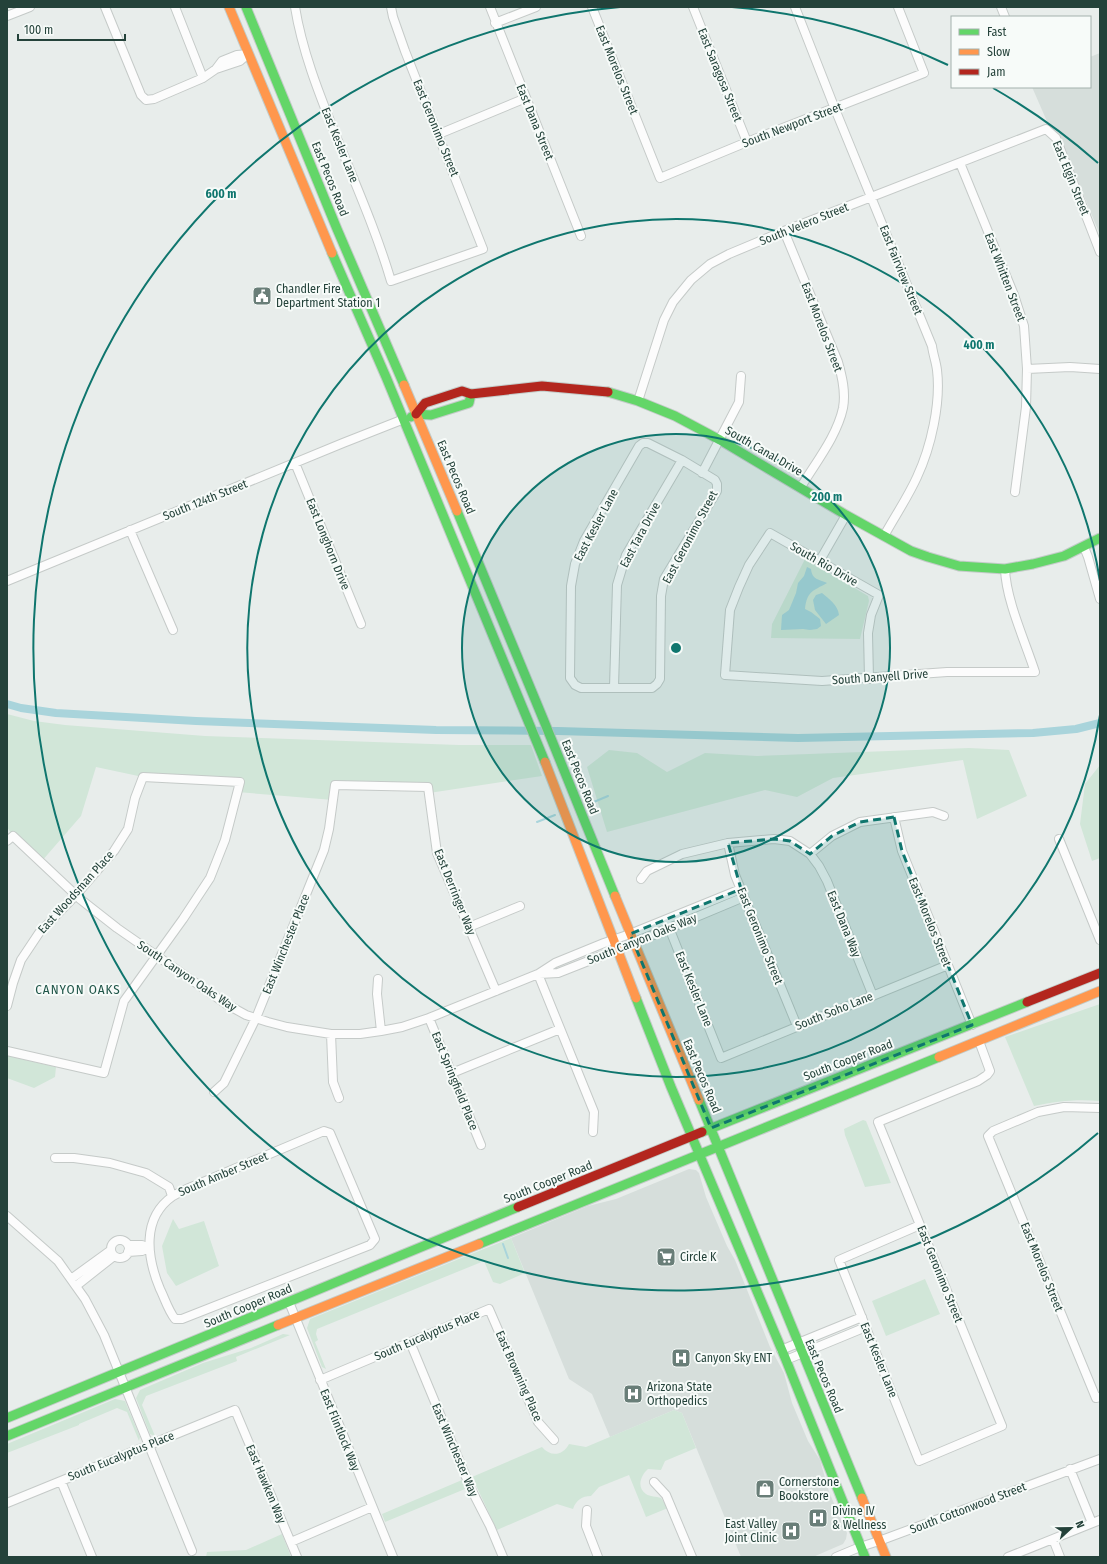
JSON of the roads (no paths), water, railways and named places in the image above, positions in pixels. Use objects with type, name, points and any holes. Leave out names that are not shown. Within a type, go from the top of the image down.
[{"type":"main road","points":[[229,7],[529,720],[613,940],[691,1136],[786,1360],[865,1557]]},
{"type":"main road","name":"East Pecos Road","points":[[246,7],[544,721],[886,1557]]},
{"type":"main road","points":[[248,54],[263,48]]},
{"type":"main road","points":[[306,192],[320,186]]},
{"type":"main road","name":"South Canal Drive","points":[[416,414],[425,403],[462,391],[471,394],[518,388],[558,387],[607,392],[638,401],[675,416],[720,440],[846,515],[911,551],[944,562],[977,568],[1005,569],[1054,560],[1084,547],[1100,538]]},
{"type":"main road","points":[[404,420],[416,414],[431,415],[469,403],[471,394]]},
{"type":"main road","name":"South Cooper Road","points":[[7,1418],[788,1096],[972,1025],[1100,973]]},
{"type":"main road","points":[[7,1436],[1100,991]]},
{"type":"street","points":[[7,16],[30,7]]},
{"type":"street","points":[[105,7],[141,95],[146,100],[154,99],[203,78],[216,69],[222,61],[237,55],[248,54]]},
{"type":"street","points":[[174,7],[203,78]]},
{"type":"street","name":"East Kesler Lane","points":[[295,7],[306,56],[320,96],[380,244],[391,281],[483,249]]},
{"type":"street","name":"East Geronimo Street","points":[[391,7],[405,50],[483,249]]},
{"type":"street","name":"East Dana Street","points":[[490,7],[495,23],[581,236]]},
{"type":"street","points":[[495,23],[536,7]]},
{"type":"street","name":"East Morelos Street","points":[[592,7],[660,178]]},
{"type":"street","name":"East Saragosa Street","points":[[693,7],[747,142]]},
{"type":"street","name":"East Fairview Street","points":[[795,7],[932,346],[937,370],[937,396],[934,421],[927,451],[917,478],[884,536]]},
{"type":"street","name":"South Newport Street","points":[[660,178],[747,142],[835,109],[924,73],[898,7]]},
{"type":"street","points":[[439,134],[526,98]]},
{"type":"street","name":"South Velero Street","points":[[638,401],[664,320],[673,302],[690,280],[710,264],[729,254],[784,231],[1046,129]]},
{"type":"street","name":"East Elgin Street","points":[[1046,129],[1056,138],[1100,252]]},
{"type":"street","name":"East Whitten Street","points":[[960,163],[1014,295],[1024,326],[1027,369],[1026,407],[1016,492]]},
{"type":"street","name":"East Morelos Street","points":[[784,231],[838,362],[843,382],[843,406],[837,426],[801,487]]},
{"type":"street","points":[[1027,369],[1070,367],[1100,369]]},
{"type":"street","points":[[682,460],[702,473],[739,402],[741,376]]},
{"type":"street","name":"South 124th Street","points":[[7,581],[404,420]]},
{"type":"street","name":"East Kesler Lane","points":[[614,687],[581,688],[575,685],[570,678],[571,586],[575,564],[588,534],[642,443],[648,443],[682,460]]},
{"type":"street","name":"East Tara Drive","points":[[614,687],[617,585],[620,572],[626,555],[682,460]]},
{"type":"street","name":"East Longhorn Drive","points":[[295,463],[361,624]]},
{"type":"street","name":"East Geronimo Street","points":[[614,687],[652,688],[660,679],[661,596],[664,580],[717,491],[717,484],[715,480],[702,473]]},
{"type":"street","points":[[819,562],[846,515]]},
{"type":"street","points":[[130,530],[173,630]]},
{"type":"street","name":"South Rio Drive","points":[[725,675],[730,610],[749,565],[770,533],[879,595],[871,615],[868,633],[869,679]]},
{"type":"street","points":[[1084,547],[1099,595]]},
{"type":"street","name":"South Danyell Drive","points":[[725,675],[822,681],[869,679],[948,672],[1035,672],[1009,594],[1005,569]]},
{"type":"street","name":"East Woodsman Place","points":[[7,1006],[21,960],[39,933],[76,895],[114,851],[128,829],[135,798],[143,777],[240,782],[225,840],[210,878],[157,956]]},
{"type":"street","name":"East Derringer Way","points":[[335,785],[428,787],[437,853],[496,991]]},
{"type":"street","name":"East Winchester Place","points":[[214,1092],[224,1083],[256,1018],[324,850],[329,829],[335,785]]},
{"type":"street","points":[[641,879],[647,871],[682,854],[728,843],[774,839],[790,841],[810,854],[832,836],[860,822],[933,812],[944,816]]},
{"type":"street","name":"East Morelos Street","points":[[894,817],[902,851],[972,1025]]},
{"type":"street","name":"South Canyon Oaks Way","points":[[7,841],[13,836],[76,895],[117,928],[226,1004],[246,1015],[287,1027],[331,1034],[360,1034],[380,1031],[402,1027],[430,1018],[538,974],[555,963],[666,920],[741,888]]},
{"type":"street","points":[[1059,839],[1100,940]]},
{"type":"street","name":"East Geronimo Street","points":[[728,843],[735,875],[797,1026]]},
{"type":"street","name":"East Dana Way","points":[[810,854],[827,881],[873,996]]},
{"type":"street","name":"South Canyon Oaks Way","points":[[538,974],[558,973],[617,949],[634,944],[744,897]]},
{"type":"street","points":[[469,927],[520,906]]},
{"type":"street","name":"East Kesler Lane","points":[[666,920],[721,1058]]},
{"type":"street","points":[[7,1051],[104,1073],[124,1001],[157,956]]},
{"type":"street","name":"South Soho Lane","points":[[721,1058],[948,965]]},
{"type":"street","points":[[538,974],[594,1112],[593,1132]]},
{"type":"street","points":[[378,979],[377,994],[380,1031]]},
{"type":"street","name":"East Springfield Place","points":[[430,1018],[481,1145]]},
{"type":"street","points":[[452,1073],[560,1028]]},
{"type":"street","points":[[331,1034],[333,1082],[339,1098]]},
{"type":"street","name":"East Geronimo Street","points":[[919,1461],[1002,1426],[878,1122],[978,1081],[987,1075],[990,1071],[979,1041]]},
{"type":"street","name":"East Morelos Street","points":[[1098,1398],[988,1136],[993,1131],[1038,1112],[1064,1107],[1100,1108]]},
{"type":"street","name":"South Amber Street","points":[[324,1131],[330,1133],[375,1239],[370,1245],[182,1319],[175,1319],[171,1314],[157,1282],[151,1264],[149,1248],[150,1233],[156,1214],[172,1196],[324,1131]]},
{"type":"street","points":[[55,1158],[74,1158],[110,1163],[146,1173],[169,1188],[172,1196]]},
{"type":"street","points":[[7,1216],[58,1261],[85,1299],[104,1335],[192,1551]]},
{"type":"street","name":"East Kesler Lane","points":[[919,1461],[839,1260],[920,1225]]},
{"type":"street","points":[[128,1249],[126,1255],[120,1258],[112,1253],[111,1247],[116,1242],[122,1241],[128,1249],[142,1251],[149,1248]]},
{"type":"street","points":[[71,1279],[112,1253]]},
{"type":"street","points":[[76,1286],[112,1253]]},
{"type":"street","name":"East Flintlock Way","points":[[289,1302],[372,1507],[394,1557]]},
{"type":"street","name":"South Eucalyptus Place","points":[[320,1380],[490,1309]]},
{"type":"street","name":"East Browning Place","points":[[490,1309],[538,1422],[554,1440]]},
{"type":"street","points":[[781,1350],[862,1317]]},
{"type":"street","points":[[839,1326],[844,1336]]},
{"type":"street","points":[[786,1360],[866,1327]]},
{"type":"street","points":[[828,1330],[833,1341]]},
{"type":"street","name":"East Winchester Way","points":[[410,1342],[471,1489],[490,1526],[503,1557]]},
{"type":"street","name":"South Eucalyptus Place","points":[[7,1503],[235,1410]]},
{"type":"street","name":"East Hawken Way","points":[[235,1410],[297,1557]]},
{"type":"street","name":"South Cottonwood Street","points":[[836,1557],[1100,1459]]},
{"type":"street","points":[[1070,1470],[1092,1523]]},
{"type":"street","points":[[61,1481],[92,1557]]},
{"type":"street","points":[[654,1482],[666,1494],[692,1557]]},
{"type":"street","points":[[291,1542],[372,1507]]},
{"type":"street","points":[[587,1510],[586,1526],[598,1557]]},
{"type":"street","points":[[1008,1557],[1100,1520]]},
{"type":"street","points":[[1053,1539],[1060,1557]]},
{"type":"water","points":[[807,567],[811,569],[814,577],[827,583],[814,590],[809,595],[805,609],[820,619],[821,626],[817,629],[810,630],[781,630],[782,615],[789,610],[796,593],[798,583],[804,576]]},
{"type":"water","points":[[822,593],[835,605],[839,615],[826,624],[815,610],[813,600],[816,595]]},
{"type":"waterway","points":[[7,704],[21,708],[56,713],[196,721],[436,730],[558,731],[798,738],[1033,733],[1076,729],[1100,723]]},
{"type":"waterway","points":[[589,804],[608,796]]},
{"type":"waterway","points":[[537,822],[555,815]]},
{"type":"waterway","points":[[503,1244],[508,1258]]},
{"type":"place","name":"Chandler Fire Department Station 1","points":[[262,296]]},
{"type":"place","name":"Circle K","points":[[666,1257]]},
{"type":"place","name":"Canyon Sky ENT","points":[[681,1358]]},
{"type":"place","name":"Arizona State Orthopedics","points":[[633,1394]]},
{"type":"place","name":"Cornerstone Bookstore","points":[[765,1489]]},
{"type":"place","name":"Divine IV & Wellness","points":[[818,1518]]},
{"type":"place","name":"East Valley Joint Clinic","points":[[791,1531]]},
{"type":"district","name":"CANYON OAKS","points":[[78,989]]}]
